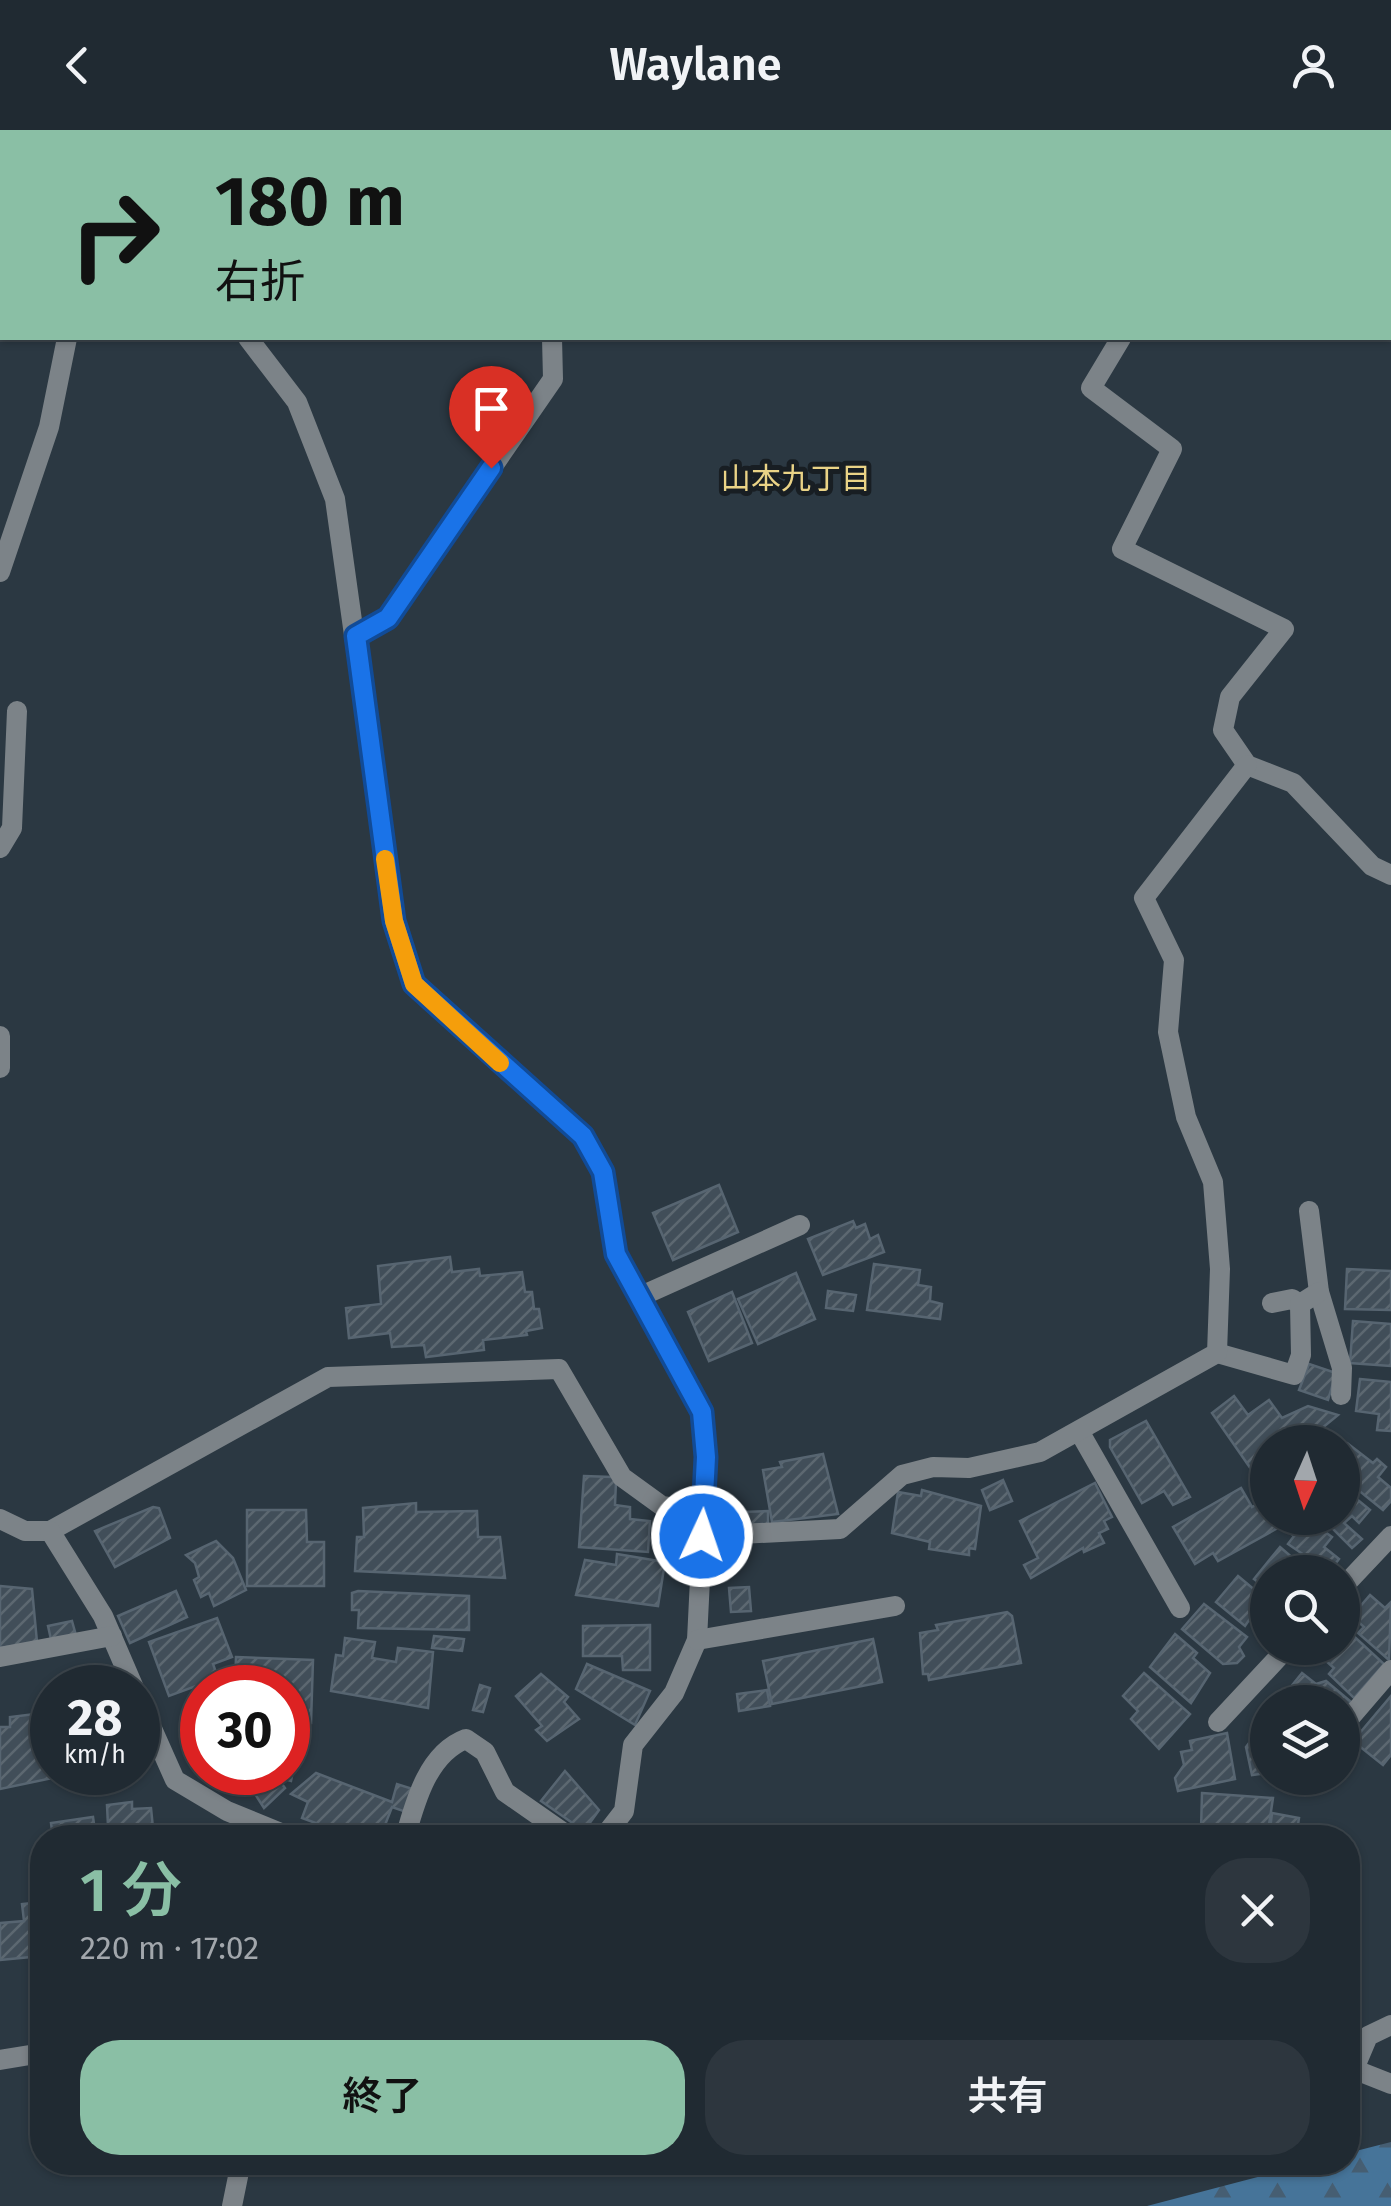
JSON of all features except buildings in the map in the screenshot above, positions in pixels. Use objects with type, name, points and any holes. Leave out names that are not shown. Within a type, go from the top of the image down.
[{"type":"street","points":[[0,572],[49,428],[67,340]]},
{"type":"street","points":[[250,340],[297,402],[335,500],[394,921],[414,984],[583,1136],[603,1172],[616,1254],[702,1412],[706,1457],[697,1640],[674,1693],[633,1745],[624,1811],[613,1825]]},
{"type":"street","points":[[356,636],[388,618],[553,379],[552,340]]},
{"type":"street","points":[[1120,340],[1092,388],[1172,449],[1122,549],[1284,630],[1230,698],[1222,730],[1247,765],[1293,783],[1372,866],[1391,875]]},
{"type":"street","points":[[0,848],[12,828],[18,711]]},
{"type":"street","points":[[702,1536],[840,1529],[902,1475],[933,1467],[969,1468],[1040,1452],[1217,1353],[1222,1336],[1213,1182],[1186,1117],[1168,1032],[1174,960],[1144,898],[1247,765]]},
{"type":"street","points":[[0,1036],[0,1068]]},
{"type":"street","points":[[1309,1212],[1319,1292],[1342,1368],[1341,1395]]},
{"type":"street","points":[[638,1296],[800,1225]]},
{"type":"street","points":[[1300,1304],[1319,1292]]},
{"type":"street","points":[[1272,1303],[1292,1300],[1300,1304]]},
{"type":"street","points":[[1217,1353],[1294,1375],[1301,1355],[1300,1304]]},
{"type":"street","points":[[0,1519],[25,1531],[50,1531],[328,1377],[559,1369],[622,1477],[662,1506],[704,1512]]},
{"type":"street","points":[[1080,1431],[1180,1608]]},
{"type":"street","points":[[50,1531],[112,1636],[124,1665]]},
{"type":"street","points":[[1360,1569],[1391,1536]]},
{"type":"street","points":[[697,1640],[895,1606]]},
{"type":"street","points":[[0,1657],[112,1636]]},
{"type":"street","points":[[1218,1722],[1272,1665]]},
{"type":"street","points":[[1360,1706],[1391,1670]]},
{"type":"street","points":[[410,1825],[428,1775],[442,1755],[466,1738],[486,1752],[505,1792],[552,1825]]},
{"type":"street","points":[[160,1746],[175,1780],[227,1811],[261,1825]]},
{"type":"street","points":[[1360,2051],[1368,2036],[1391,2025]]},
{"type":"street","points":[[0,2060],[30,2056]]},
{"type":"street","points":[[1360,2072],[1391,2084]]},
{"type":"street","points":[[232,2206],[238,2175]]},
{"type":"green space","points":[[1391,2142],[1391,2206],[1147,2206],[1265,2175],[1360,2175],[1360,2150]]},
{"type":"slow traffic","points":[[385,859],[394,921],[414,984],[500,1063]]},
{"type":"district","name":"山本九丁目","points":[[796,479]]},
{"type":"route","points":[[491,468],[388,618],[356,636],[394,921],[414,984],[583,1136],[603,1172],[616,1254],[702,1412],[706,1457],[702,1536]]}]
